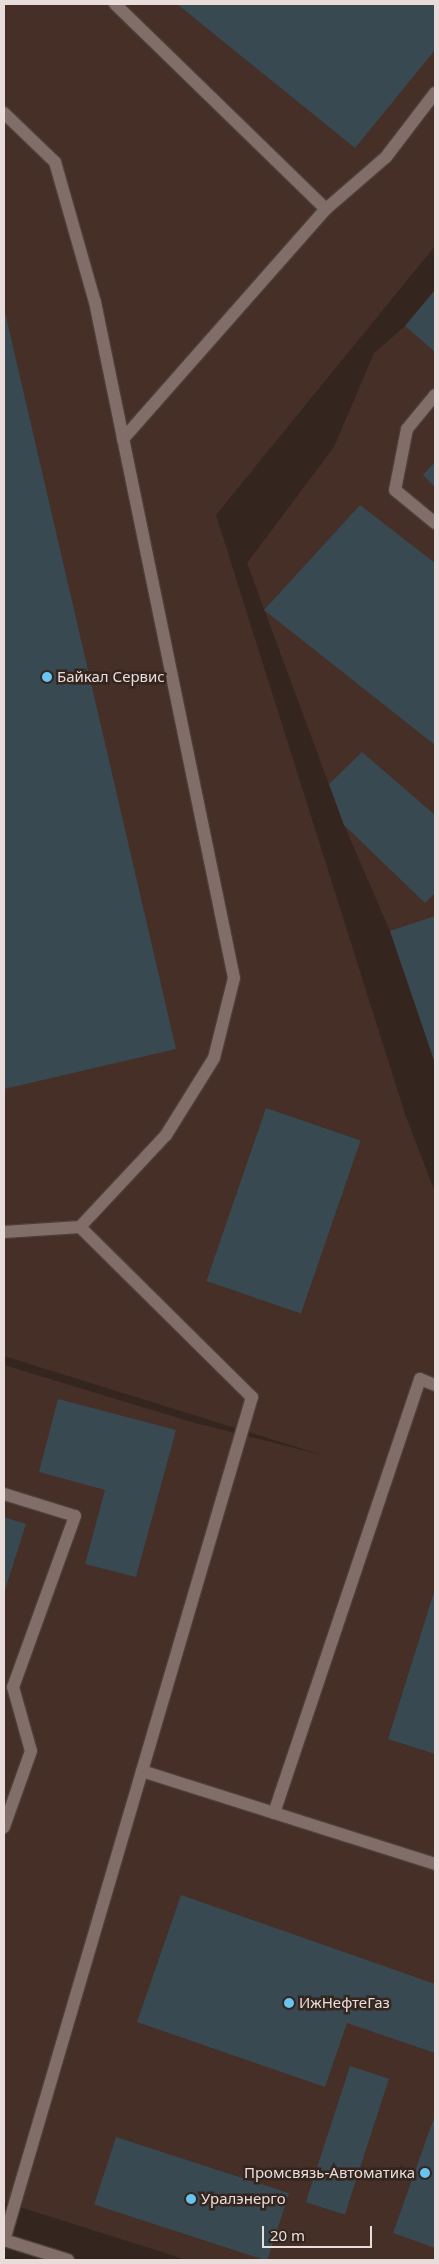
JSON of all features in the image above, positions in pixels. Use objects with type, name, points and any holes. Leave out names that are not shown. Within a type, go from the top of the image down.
[{"type":"lane","points":[[115,4],[326,208]]},
{"type":"lane","points":[[123,439],[326,208],[386,157],[435,94]]},
{"type":"lane","points":[[4,113],[55,162],[95,302],[234,978],[214,1058],[166,1135],[80,1226],[4,1232]]},
{"type":"lane","points":[[435,395],[407,429],[395,490],[435,523]]},
{"type":"lane","points":[[68,2260],[4,2240],[252,1397],[80,1226]]},
{"type":"lane","points":[[274,1813],[420,1379],[435,1385]]},
{"type":"lane","points":[[4,1494],[75,1516],[8,1686],[31,1751],[4,1827]]},
{"type":"lane","points":[[142,1771],[435,1864]]},
{"type":"shaded area","points":[[4,4],[435,4],[435,246],[216,515],[406,1117],[435,1192],[435,2260],[187,2260],[4,2202],[4,1365],[195,1423],[322,1455],[4,1356]]},
{"type":"shaded area","points":[[435,290],[435,1063],[390,931],[344,825],[247,563],[334,447],[374,353],[405,326]]},
{"type":"building","points":[[177,4],[435,4],[435,50],[355,148]]},
{"type":"building","points":[[435,290],[435,352],[405,326]]},
{"type":"building","name":"Байкал Сервис","points":[[4,308],[176,1049],[4,1089]]},
{"type":"building","points":[[435,462],[435,487],[423,475]]},
{"type":"building","points":[[360,505],[435,563],[435,745],[264,610]]},
{"type":"building","points":[[362,752],[435,815],[435,893],[425,903],[344,825],[329,784]]},
{"type":"building","points":[[435,916],[435,1063],[390,931]]},
{"type":"building","points":[[266,1108],[361,1141],[301,1314],[206,1281]]},
{"type":"building","points":[[58,1399],[176,1430],[136,1577],[85,1564],[105,1490],[39,1472]]},
{"type":"building","points":[[4,1517],[26,1524],[4,1593]]},
{"type":"building","points":[[435,1589],[435,1754],[388,1739]]},
{"type":"building","name":"ИжНефтеГаз","points":[[181,1895],[435,1984],[435,2053],[347,2023],[325,2087],[137,2022]]},
{"type":"building","points":[[350,2066],[389,2079],[345,2215],[306,2202]]},
{"type":"building","name":"Промсвязь-Автоматика","points":[[435,2115],[435,2248],[393,2233]]},
{"type":"building","name":"Уралэнерго","points":[[116,2137],[289,2193],[267,2260],[94,2205]]},
{"type":"place","name":"Байкал Сервис","points":[[47,677]]},
{"type":"place","name":"ИжНефтеГаз","points":[[289,2003]]},
{"type":"place","name":"Промсвязь-Автоматика","points":[[425,2173]]},
{"type":"place","name":"Уралэнерго","points":[[191,2199]]}]
